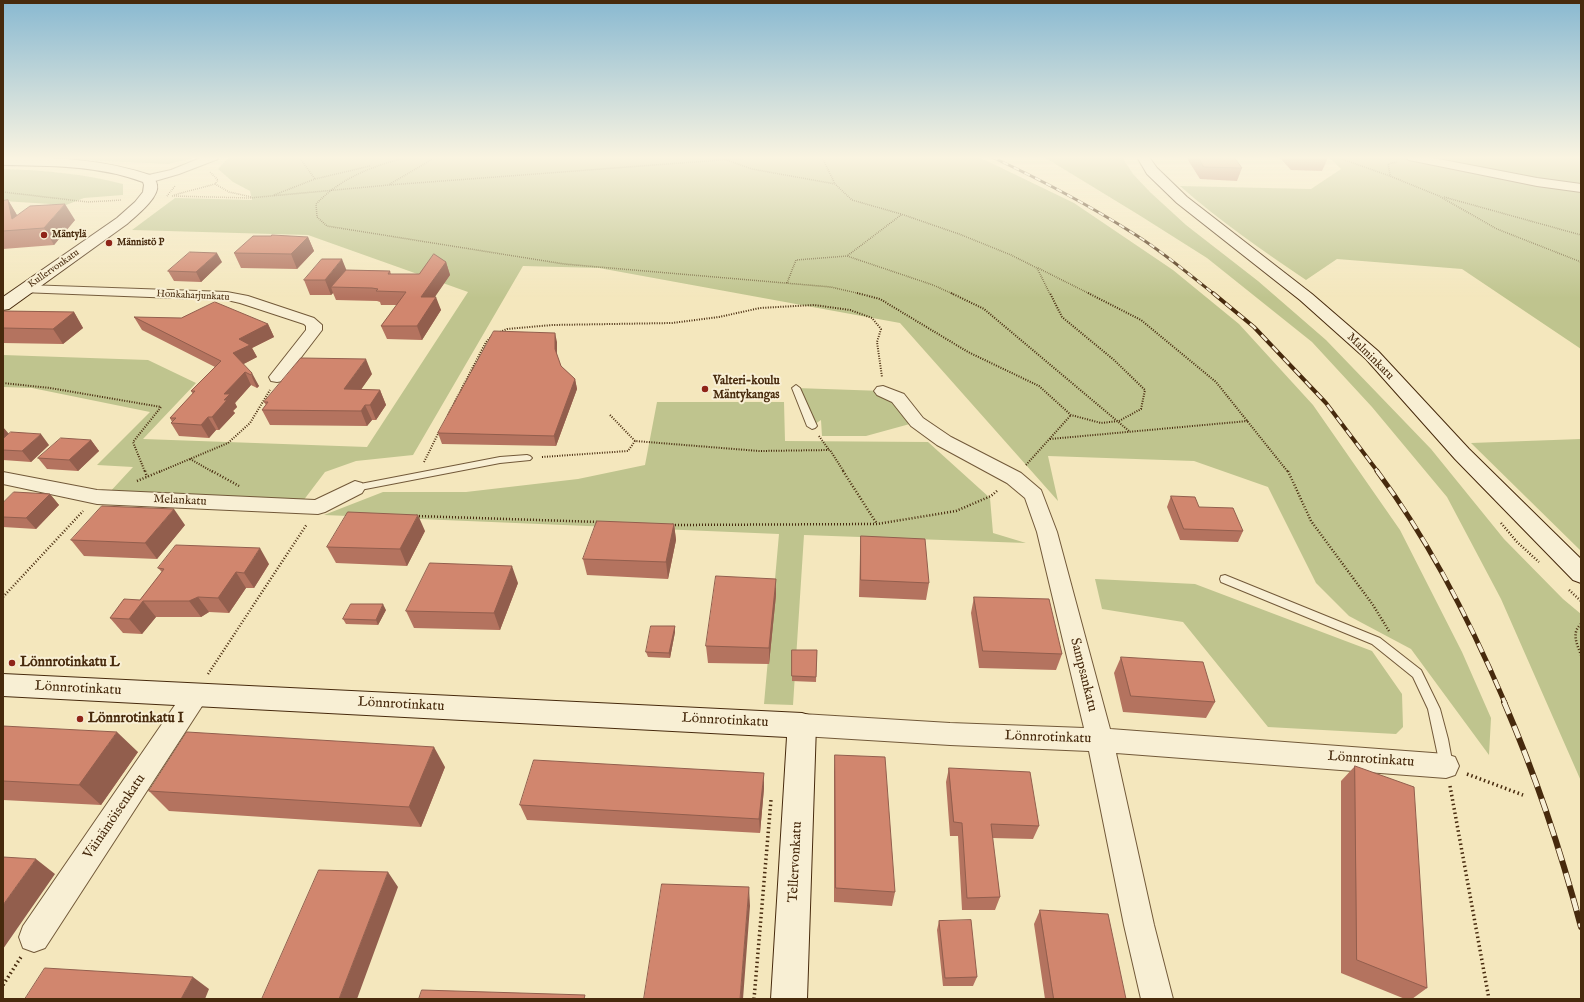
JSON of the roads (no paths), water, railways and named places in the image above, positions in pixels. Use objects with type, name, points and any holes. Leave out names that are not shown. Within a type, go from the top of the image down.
[{"type":"street","name":"Kullervonkatu","points":[[3,305],[122,221],[141,204]]},
{"type":"street","name":"Malminkatu","points":[[1187,204],[1306,297],[1372,355],[1462,454],[1581,574]]},
{"type":"street","name":"Honkaharjunkatu","points":[[26,289],[227,296],[243,299],[309,321],[314,325],[314,330],[277,377]]},
{"type":"street","name":"Sampsankatu","points":[[883,391],[898,398],[917,422],[944,441],[1014,478],[1034,495],[1047,532],[1100,740],[1139,925],[1157,999]]},
{"type":"street","name":"Melankatu","points":[[3,478],[97,497],[318,507],[355,488]]},
{"type":"street","name":"Lönnrotinkatu","points":[[3,685],[195,696],[802,725],[950,734],[1100,740],[1446,766]]},
{"type":"street","name":"Väinämöisenkatu","points":[[34,937],[195,696]]},
{"type":"street","name":"Tellervonkatu","points":[[789,999],[802,725]]},
{"type":"lane","points":[[796,388],[812,426]]},
{"type":"lane","points":[[355,488],[500,460],[528,458]]},
{"type":"lane","points":[[1225,580],[1376,641],[1417,674],[1434,709],[1442,739],[1446,766]]},
{"type":"railway","points":[[1083,204],[1153,246],[1214,294]]},
{"type":"railway","points":[[1213,293],[1254,327],[1326,403],[1378,472]]},
{"type":"railway","points":[[1377,471],[1432,554],[1478,642],[1505,703]]},
{"type":"railway","points":[[1504,702],[1547,813],[1581,927]]},
{"type":"place","name":"Mäntylä","points":[[44,235]]},
{"type":"place","name":"Männistö P","points":[[109,243]]},
{"type":"place","name":"Valteri-koulu Mäntykangas","points":[[705,389]]},
{"type":"place","name":"Lönnrotinkatu L","points":[[12,663]]},
{"type":"place","name":"Lönnrotinkatu I","points":[[80,719]]}]
